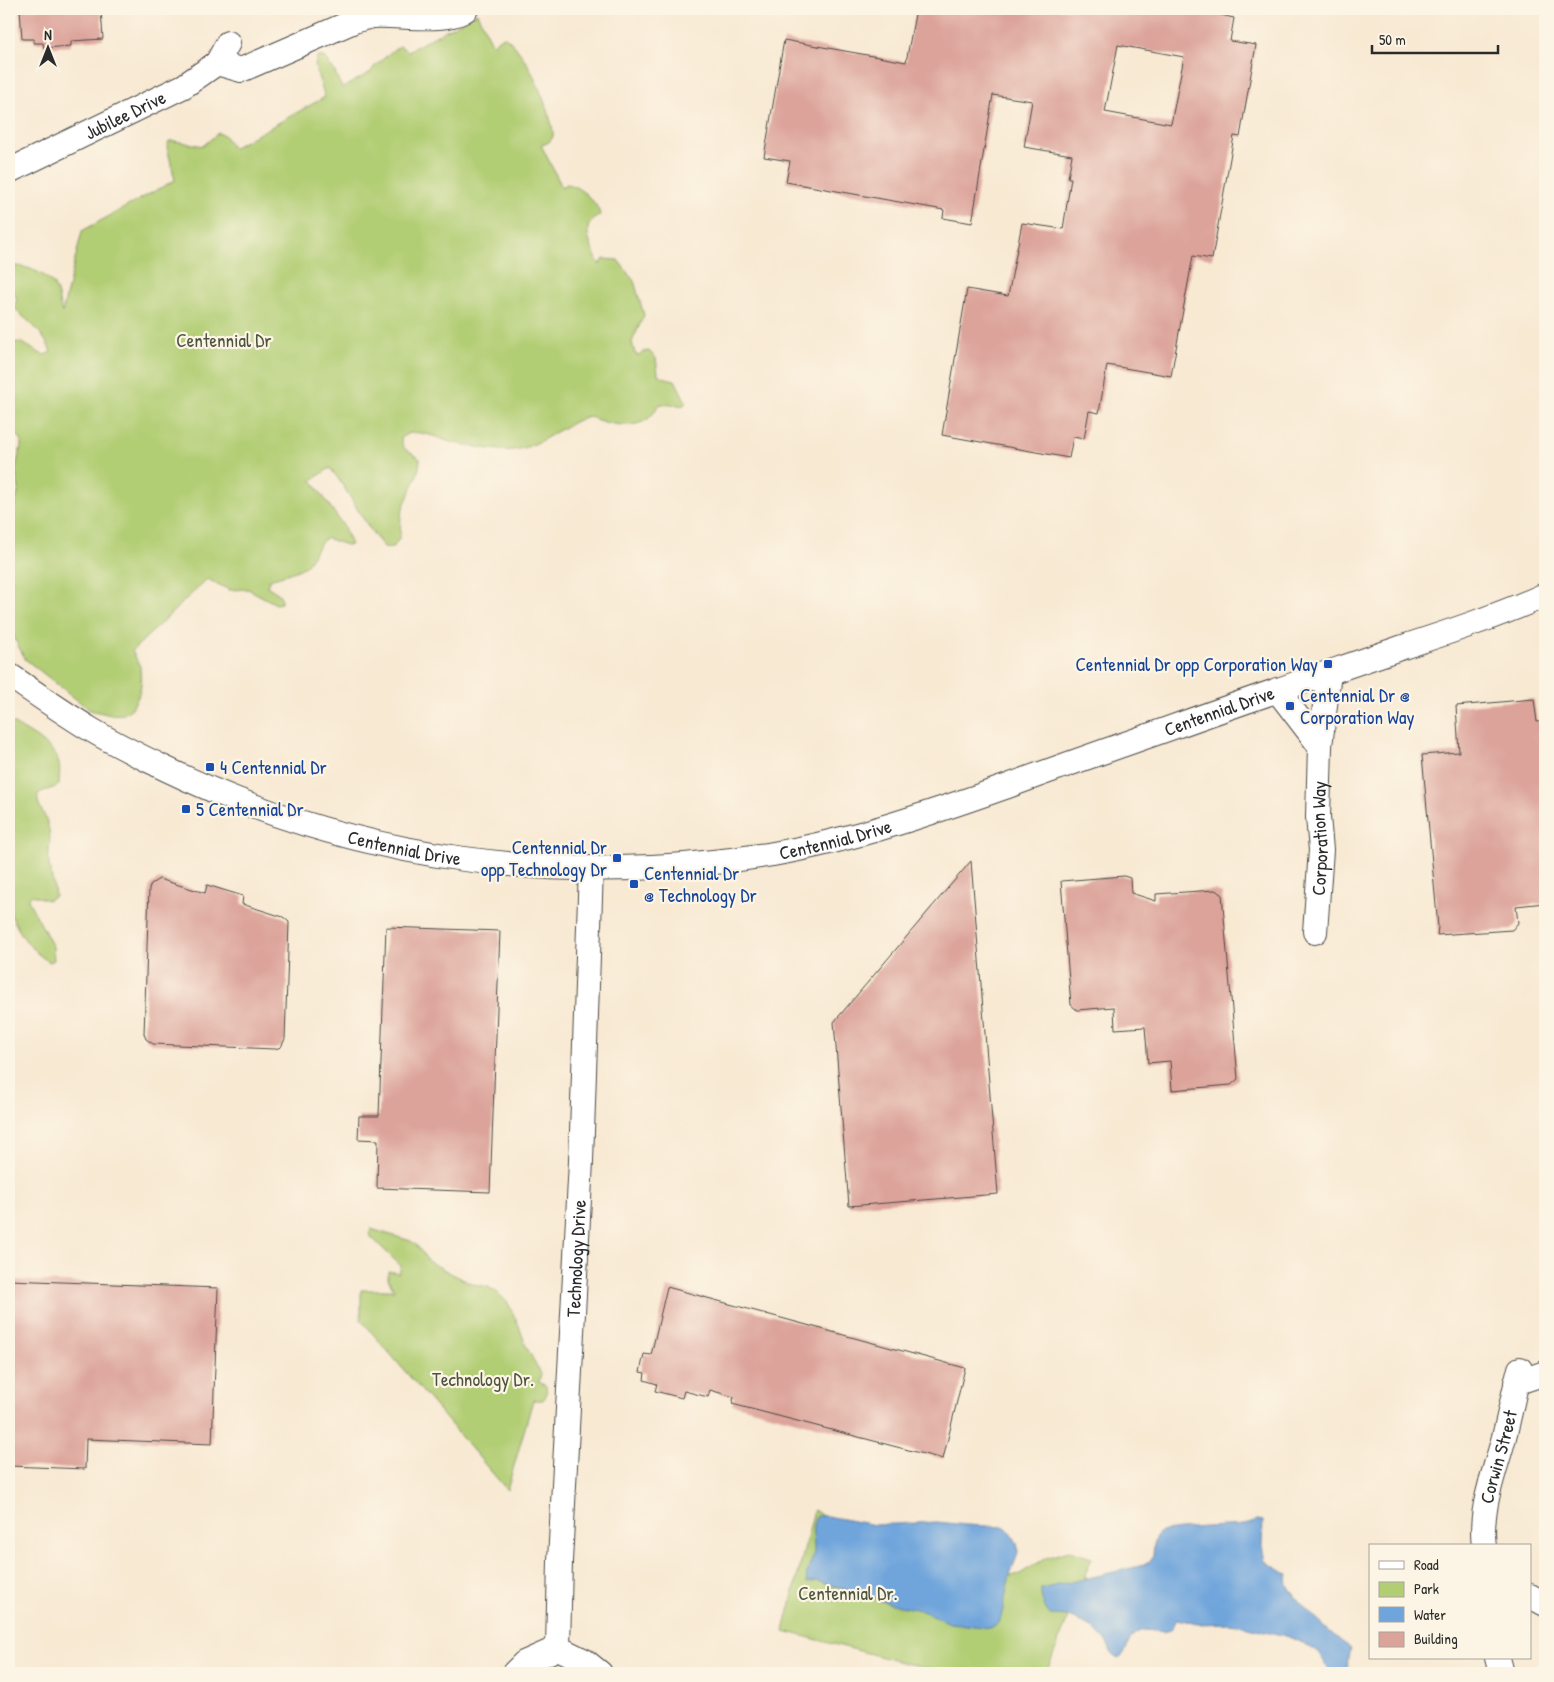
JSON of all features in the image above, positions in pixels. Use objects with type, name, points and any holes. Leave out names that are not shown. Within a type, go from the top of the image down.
[{"type":"street","name":"Jubilee Drive","points":[[9,171],[184,86],[223,53],[241,70],[354,21],[373,16],[444,17],[460,14],[466,9]]},
{"type":"street","name":"Centennial Drive","points":[[9,674],[91,730],[130,751],[240,802],[310,825],[370,842],[428,854],[492,863],[591,868],[670,865],[775,853],[846,837],[931,813],[1485,618],[1545,595]]},
{"type":"street","name":"Corporation Way","points":[[1315,932],[1321,850],[1318,817],[1320,746],[1329,673]]},
{"type":"street","points":[[1277,690],[1320,746]]},
{"type":"street","name":"Technology Drive","points":[[558,1648],[560,1561],[580,1170],[591,868]]},
{"type":"street","name":"Corwin Street","points":[[1484,1544],[1483,1516],[1506,1432],[1518,1376],[1545,1373]]},
{"type":"street","points":[[1532,1597],[1545,1604]]},
{"type":"street","points":[[514,1673],[524,1663],[558,1648],[585,1661],[600,1673]]},
{"type":"street","points":[[1498,1660],[1501,1673]]},
{"type":"green space","name":"Centennial Dr","points":[[477,13],[493,45],[498,39],[505,37],[508,39],[516,47],[533,75],[543,98],[553,130],[551,140],[541,145],[562,187],[567,184],[572,185],[587,195],[596,205],[600,215],[590,223],[588,233],[590,244],[600,265],[604,259],[618,260],[634,281],[644,315],[632,342],[635,354],[639,355],[649,351],[656,358],[658,374],[675,380],[686,402],[684,405],[659,405],[646,420],[630,425],[612,424],[588,416],[577,420],[535,444],[513,450],[495,450],[453,443],[420,433],[406,435],[401,439],[403,447],[420,459],[419,466],[401,515],[399,539],[395,545],[390,547],[384,547],[376,538],[330,468],[312,480],[344,527],[351,545],[326,538],[304,567],[270,579],[267,586],[279,594],[282,599],[281,603],[276,604],[248,589],[230,590],[207,579],[132,651],[140,666],[141,686],[132,708],[124,714],[111,715],[90,710],[25,659],[9,628],[9,520],[11,520],[19,488],[15,470],[21,447],[21,439],[9,430],[9,344],[19,342],[45,355],[51,352],[41,334],[14,307],[17,299],[9,282],[9,268],[20,266],[33,270],[51,281],[57,292],[62,313],[82,231],[175,180],[167,147],[169,141],[203,146],[218,133],[224,135],[233,148],[325,97],[315,67],[317,57],[324,57],[334,70],[342,88],[371,72],[374,67],[400,46],[408,51]]},
{"type":"green space","points":[[9,722],[45,744],[58,761],[59,785],[38,794],[39,805],[49,828],[49,865],[55,896],[48,900],[31,895],[28,900],[53,947],[54,960],[50,962],[31,946],[21,933],[9,911]]},
{"type":"green space","name":"Technology Dr.","points":[[371,1229],[411,1241],[428,1261],[473,1284],[488,1287],[498,1293],[508,1303],[526,1346],[541,1374],[539,1382],[546,1386],[547,1392],[543,1400],[533,1400],[507,1490],[361,1320],[361,1290],[394,1290],[388,1279],[388,1271],[399,1273],[401,1266],[370,1236]]},
{"type":"green space","name":"Centennial Dr.","points":[[814,1510],[844,1531],[993,1580],[1020,1574],[1046,1558],[1069,1551],[1092,1558],[1046,1673],[943,1673],[784,1631]]},
{"type":"water","points":[[817,1516],[827,1516],[875,1525],[937,1522],[1005,1527],[1014,1537],[1018,1550],[1009,1578],[999,1623],[990,1628],[950,1623],[920,1610],[891,1604],[817,1581],[807,1583],[807,1572],[814,1552],[813,1524]]},
{"type":"water","points":[[1256,1520],[1263,1521],[1262,1546],[1265,1561],[1288,1575],[1288,1585],[1293,1593],[1325,1627],[1348,1646],[1350,1650],[1348,1665],[1352,1673],[1331,1673],[1319,1653],[1303,1643],[1286,1636],[1231,1623],[1198,1624],[1177,1619],[1173,1627],[1168,1631],[1145,1630],[1136,1633],[1122,1656],[1118,1658],[1113,1656],[1107,1643],[1092,1627],[1067,1616],[1050,1615],[1043,1603],[1041,1589],[1144,1565],[1152,1558],[1154,1541],[1160,1532],[1249,1524]]},
{"type":"building","points":[[20,9],[101,9],[103,39],[71,41],[71,46],[44,48],[43,43],[34,43],[34,39],[22,39]]},
{"type":"building","points":[[916,9],[1217,9],[1216,14],[1234,18],[1230,41],[1256,45],[1240,137],[1234,136],[1212,259],[1193,256],[1171,376],[1107,365],[1099,413],[1089,411],[1084,439],[1073,437],[1069,458],[942,435],[967,289],[1008,296],[1022,223],[1063,229],[1071,178],[1068,178],[1072,155],[1024,147],[1032,101],[993,95],[972,223],[943,218],[944,210],[786,182],[790,161],[764,157],[784,40],[906,62]],"holes":[[[1118,45],[1184,57],[1171,124],[1105,112]]]},
{"type":"building","points":[[1534,699],[1537,722],[1545,721],[1545,878],[1543,879],[1545,903],[1516,906],[1518,923],[1512,930],[1437,935],[1438,927],[1422,755],[1459,752],[1456,706]]},
{"type":"building","points":[[971,861],[998,1194],[849,1206],[834,1022]]},
{"type":"building","points":[[1124,876],[1130,878],[1131,893],[1156,901],[1156,894],[1215,890],[1222,894],[1238,1079],[1231,1085],[1172,1090],[1170,1061],[1148,1063],[1145,1027],[1115,1029],[1114,1007],[1077,1010],[1071,1005],[1061,881]]},
{"type":"building","points":[[159,879],[205,893],[207,885],[243,896],[242,904],[283,917],[289,922],[285,1039],[281,1047],[275,1049],[153,1044],[146,1039],[144,1034],[149,889],[151,884]]},
{"type":"building","points":[[386,927],[500,931],[490,1192],[377,1188],[378,1140],[358,1139],[359,1116],[379,1116]]},
{"type":"building","points":[[9,1280],[218,1288],[212,1444],[86,1439],[85,1469],[9,1466]]},
{"type":"building","points":[[667,1287],[965,1368],[943,1459],[732,1404],[734,1397],[710,1390],[708,1397],[684,1391],[682,1398],[655,1391],[657,1384],[644,1380],[645,1373],[640,1372],[644,1354],[651,1355]]},
{"type":"place","name":"Centennial Dr opp Corporation Way","points":[[1328,664]]},
{"type":"place","name":"Centennial Dr @ Corporation Way","points":[[1290,706]]},
{"type":"place","name":"4 Centennial Dr","points":[[210,767]]},
{"type":"place","name":"5 Centennial Dr","points":[[186,809]]},
{"type":"place","name":"Centennial Dr opp Technology Dr","points":[[617,858]]},
{"type":"place","name":"Centennial Dr @ Technology Dr","points":[[634,884]]}]
